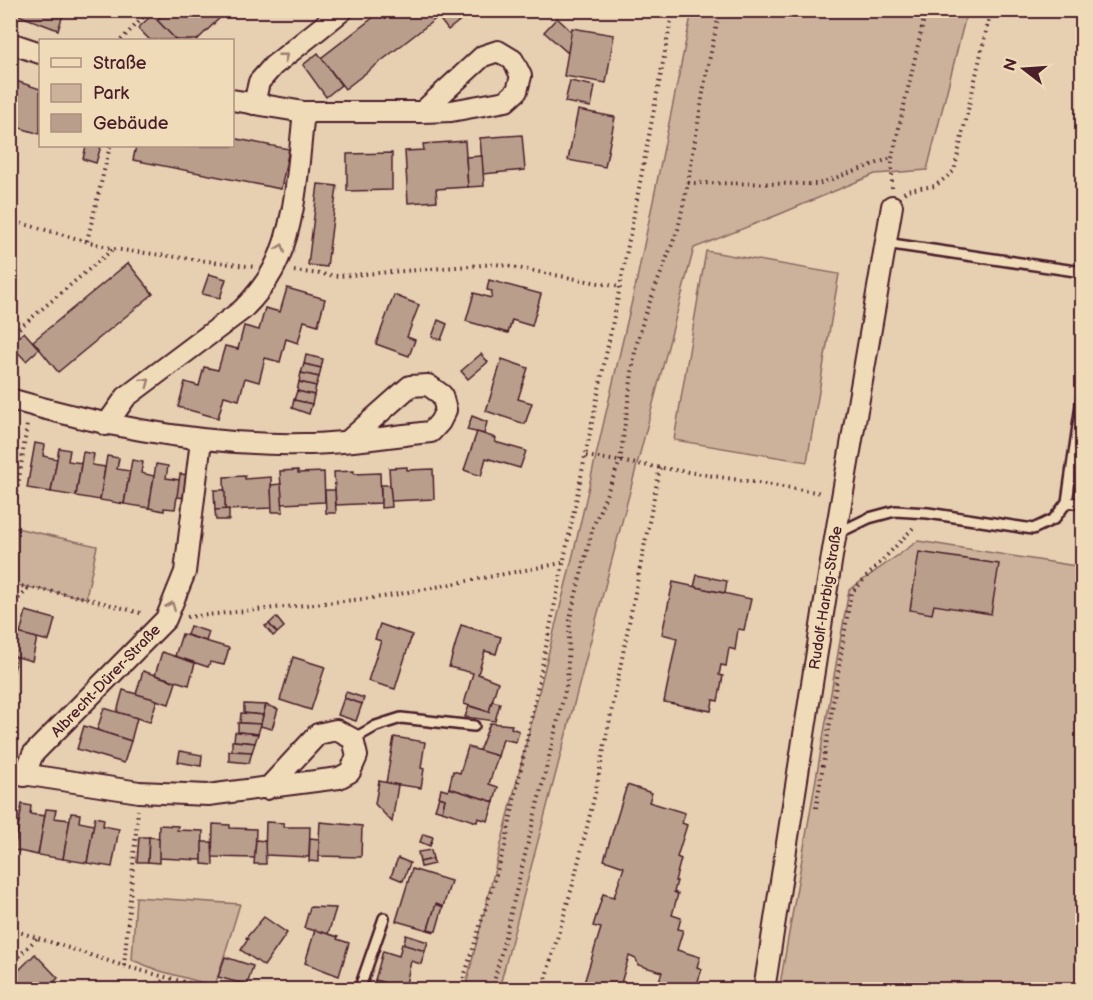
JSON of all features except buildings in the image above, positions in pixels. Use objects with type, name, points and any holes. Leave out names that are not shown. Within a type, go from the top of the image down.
[{"type":"street","points":[[254,104],[259,82],[273,66],[343,10]]},
{"type":"street","points":[[10,43],[39,53]]},
{"type":"street","points":[[234,100],[304,112],[422,112],[451,111],[506,101],[517,91],[521,76],[513,60],[498,51],[483,56],[422,112]]},
{"type":"street","points":[[106,425],[126,397],[242,310],[255,297],[273,269],[289,227],[304,112]]},
{"type":"street","name":"Rudolf-Harbig-Straße","points":[[764,990],[842,496],[892,206]]},
{"type":"street","points":[[10,399],[106,425],[201,440],[305,444],[349,440]]},
{"type":"street","name":"Albrecht-Dürer-Straße","points":[[17,774],[33,754],[166,619],[185,572],[201,440]]},
{"type":"street","points":[[267,789],[318,734],[336,729],[353,739]]},
{"type":"street","name":"Albrecht-Dürer-Straße","points":[[17,774],[139,792],[208,795],[267,789],[339,778],[350,772],[357,756],[353,739]]},
{"type":"lane","points":[[885,243],[1083,272]]},
{"type":"lane","points":[[836,534],[869,518],[896,511],[928,513],[1034,529],[1054,519],[1067,502],[1083,398]]},
{"type":"lane","points":[[1067,502],[1083,504]]},
{"type":"lane","points":[[353,739],[376,726],[401,718],[474,726]]},
{"type":"lane","points":[[359,990],[384,918]]},
{"type":"path","points":[[122,39],[150,10]]},
{"type":"path","points":[[460,990],[505,846],[620,287],[673,10]]},
{"type":"path","points":[[492,990],[567,683],[570,618],[593,527],[620,461],[635,351],[644,317],[678,229],[720,10]]},
{"type":"path","points":[[892,206],[892,158],[927,10]]},
{"type":"path","points":[[892,206],[907,190],[935,186],[954,171],[991,10]]},
{"type":"path","points":[[87,240],[110,147]]},
{"type":"path","points":[[688,183],[818,184],[892,158]]},
{"type":"path","points":[[10,220],[114,249],[273,269],[338,276],[496,264],[620,287]]},
{"type":"path","points":[[10,336],[114,249]]},
{"type":"path","points":[[10,540],[30,405]]},
{"type":"path","points":[[586,456],[842,496]]},
{"type":"path","points":[[542,990],[573,884],[595,794],[660,466]]},
{"type":"path","points":[[815,815],[851,593],[928,513]]},
{"type":"path","points":[[10,584],[86,598],[166,619],[382,597],[562,563]]},
{"type":"path","points":[[10,607],[29,588]]},
{"type":"path","points":[[124,966],[139,792]]},
{"type":"path","points":[[10,929],[124,966],[214,990]]},
{"type":"path","points":[[10,965],[37,938]]},
{"type":"path","points":[[154,990],[166,977]]},
{"type":"green space","points":[[692,11],[967,11],[927,170],[875,174],[694,248],[499,989],[465,989],[573,555],[637,279]]},
{"type":"green space","points":[[706,251],[839,274],[807,462],[674,440]]},
{"type":"green space","points":[[12,527],[97,546],[86,598],[11,584]]},
{"type":"green space","points":[[918,541],[1082,567],[1082,989],[779,990],[849,590]]},
{"type":"green space","points":[[136,897],[240,904],[215,986],[160,971],[132,960]]}]
